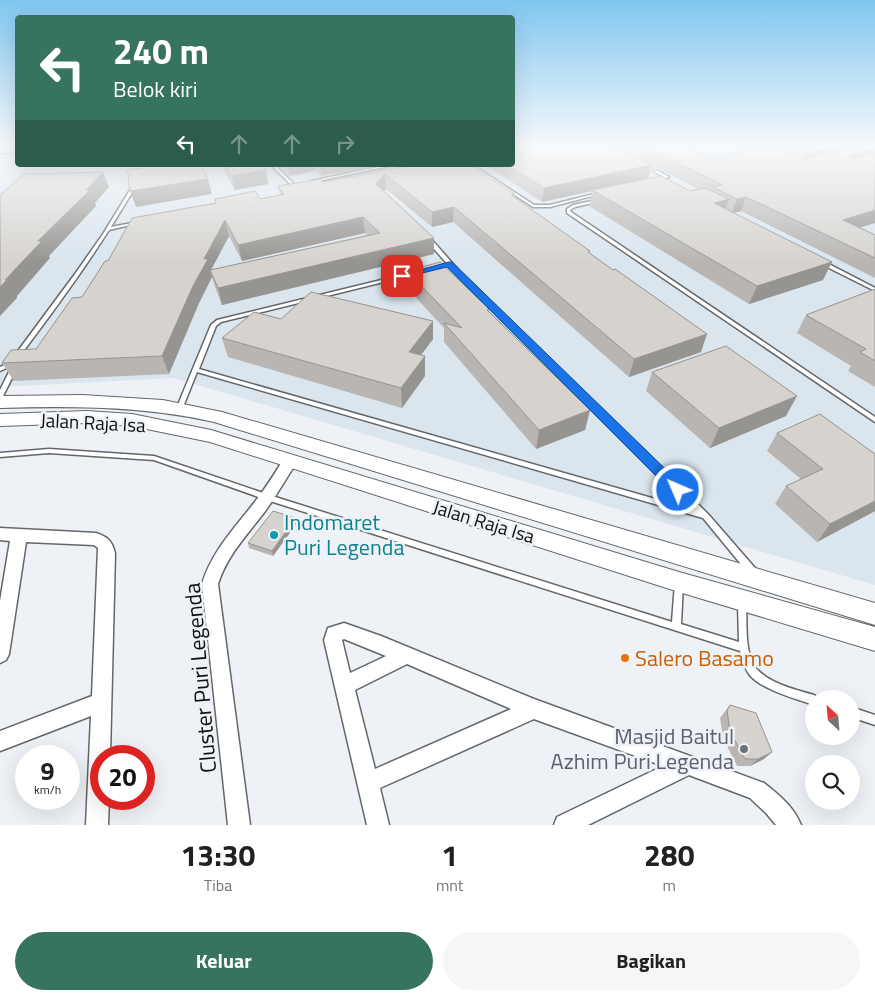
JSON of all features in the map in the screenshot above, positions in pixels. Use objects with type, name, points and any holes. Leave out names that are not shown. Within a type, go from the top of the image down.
[{"type":"main road","name":"Jalan Raja Isa","points":[[0,402],[79,400],[133,402],[180,407],[216,416],[875,614]]},
{"type":"main road","name":"Jalan Raja Isa","points":[[0,420],[87,418],[132,420],[211,436],[679,582],[875,639]]},
{"type":"street","name":"Cluster Puri Legenda","points":[[239,825],[210,584],[221,557],[267,497],[290,461]]},
{"type":"street","points":[[0,534],[96,539],[105,544],[107,554],[103,702],[97,825]]},
{"type":"street","points":[[0,654],[20,535]]},
{"type":"street","points":[[378,825],[333,640],[336,632],[344,631],[375,642],[534,709],[757,790],[774,805],[790,825]]},
{"type":"street","points":[[345,685],[405,656]]},
{"type":"street","points":[[0,741],[103,702]]},
{"type":"street","points":[[368,783],[534,709]]},
{"type":"street","points":[[565,825],[688,765]]},
{"type":"lane","points":[[293,184],[298,191]]},
{"type":"lane","points":[[500,184],[533,206],[550,206],[605,193]]},
{"type":"lane","points":[[289,193],[308,189]]},
{"type":"lane","points":[[0,369],[10,364],[64,294],[109,229],[132,191]]},
{"type":"lane","points":[[603,200],[574,206],[568,210],[875,420]]},
{"type":"lane","points":[[109,229],[147,221]]},
{"type":"lane","points":[[430,241],[446,265],[706,516],[761,580]]},
{"type":"lane","points":[[815,259],[875,290]]},
{"type":"lane","points":[[180,407],[214,325],[219,321],[417,272]]},
{"type":"lane","points":[[316,297],[334,301]]},
{"type":"lane","points":[[0,396],[12,374],[13,369],[10,364]]},
{"type":"lane","points":[[196,370],[706,516]]},
{"type":"lane","points":[[0,454],[49,451],[154,458],[267,497],[742,648]]},
{"type":"lane","points":[[676,626],[679,582]]},
{"type":"lane","points":[[742,601],[742,648],[746,665],[769,685],[805,697]]},
{"type":"lane","points":[[860,715],[875,720]]},
{"type":"shaded area","points":[[0,184],[875,184],[875,585],[174,378],[0,387]]},
{"type":"building","points":[[12,184],[91,184],[86,190],[90,190],[38,241],[42,241],[0,287],[0,195]]},
{"type":"building","points":[[129,184],[172,184],[130,191]]},
{"type":"building","points":[[377,184],[434,238],[218,288],[210,270],[380,233],[363,217],[238,245],[225,220],[204,259],[208,259],[193,286],[162,356],[2,363],[11,350],[36,349],[72,298],[82,297],[105,261],[108,261],[132,218],[216,203],[215,199],[255,191],[260,199],[284,194],[278,186]]},
{"type":"building","points":[[398,184],[500,184],[515,194],[511,195],[590,251],[588,252],[707,334],[634,359],[454,207],[432,212]]},
{"type":"building","points":[[538,184],[560,184],[544,188]]},
{"type":"building","points":[[619,184],[677,184],[690,191],[705,188],[729,199],[714,203],[832,262],[757,286],[592,190]]},
{"type":"building","points":[[875,184],[875,210],[843,220],[875,235],[875,258],[746,197],[737,199],[713,187],[722,185]]},
{"type":"building","points":[[440,262],[590,410],[539,430],[444,323],[462,328],[407,271]]},
{"type":"building","points":[[875,289],[875,361],[860,352],[866,349],[806,315]]},
{"type":"building","points":[[311,292],[433,321],[409,352],[425,356],[401,388],[222,338],[254,312],[281,319]]},
{"type":"building","points":[[726,346],[797,396],[719,428],[652,372]]},
{"type":"building","points":[[820,414],[875,454],[875,501],[830,524],[786,486],[823,469],[777,433]]},
{"type":"building","name":"Indomaret Puri Legenda","points":[[273,511],[296,518],[272,551],[248,543]]},
{"type":"building","points":[[730,705],[756,713],[772,752],[758,759],[745,759],[730,731],[727,710]]},
{"type":"place","name":"Indomaret Puri Legenda","points":[[274,535]]},
{"type":"place","name":"Salero Basamo","points":[[625,658]]},
{"type":"place","name":"Masjid Baitul Azhim Puri Legenda","points":[[744,749]]},
{"type":"route","points":[[402,276],[449,264],[678,490]]}]
